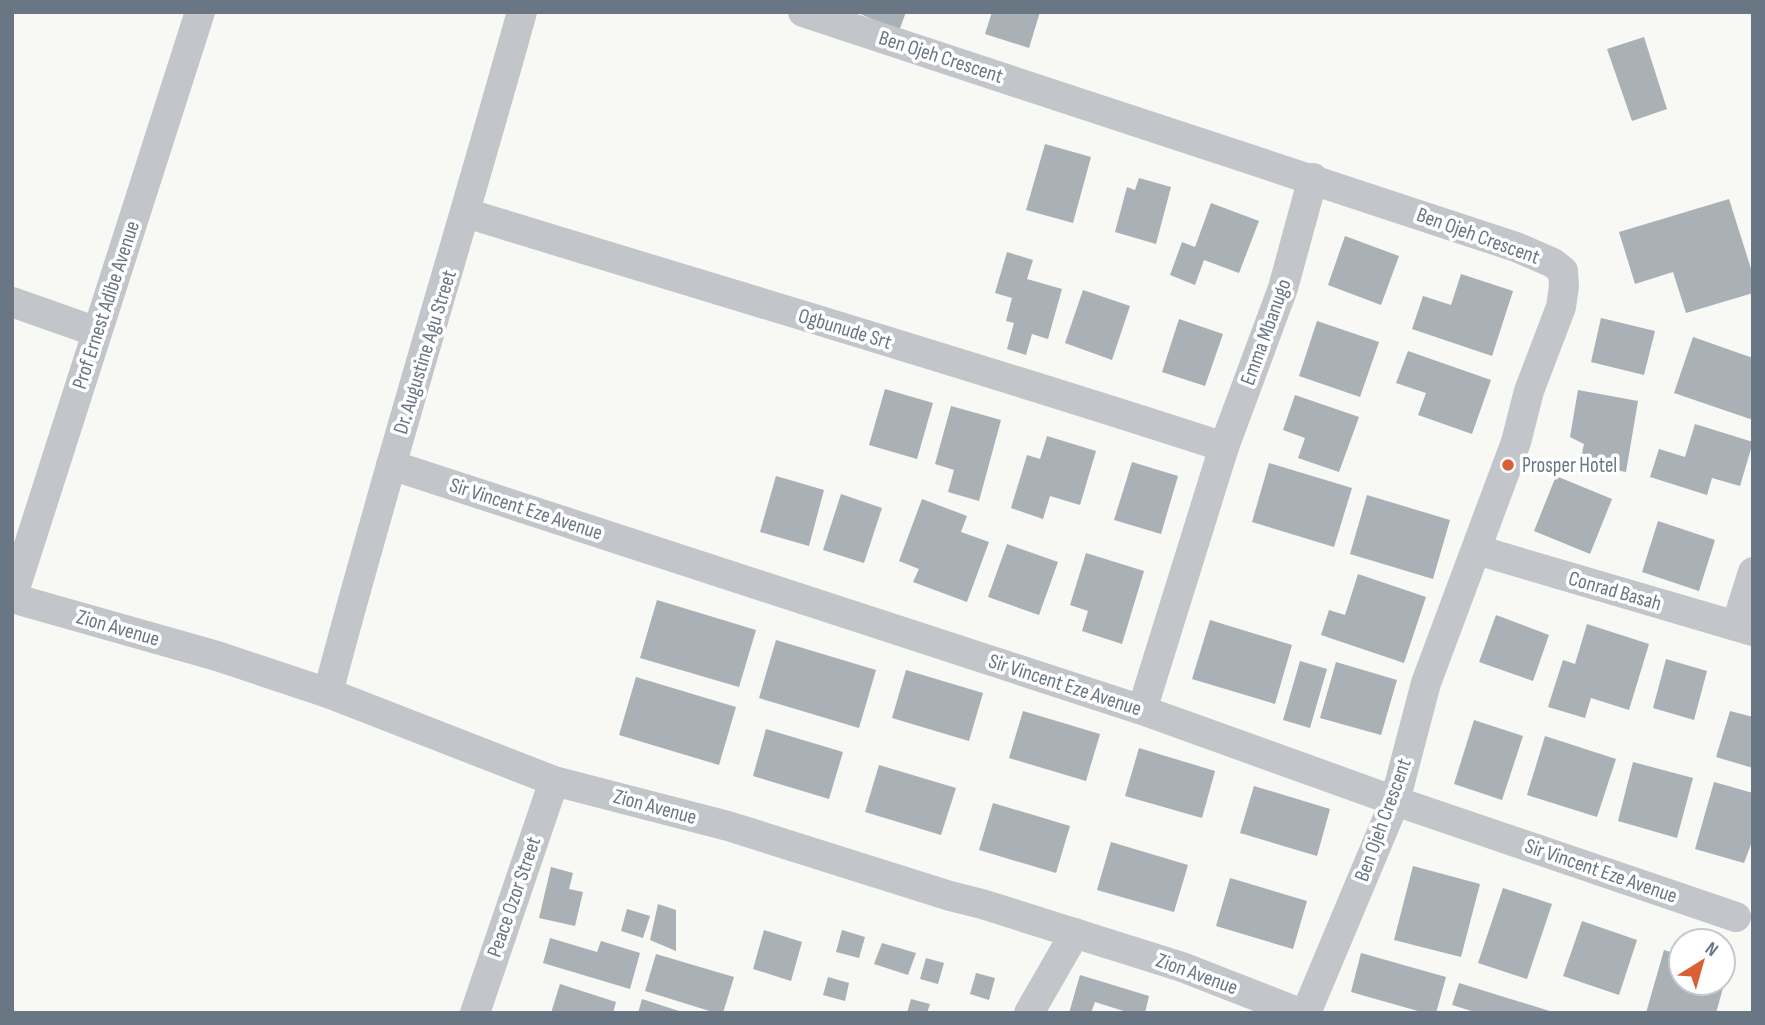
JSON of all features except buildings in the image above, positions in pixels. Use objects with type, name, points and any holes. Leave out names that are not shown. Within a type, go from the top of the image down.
[{"type":"street","name":"Prof Ernest Adibe Avenue","points":[[12,598],[200,12]]},
{"type":"street","name":"Dr. Augustine Agu Street","points":[[328,693],[367,544],[466,213],[522,12]]},
{"type":"street","name":"Ben Ojeh Crescent","points":[[808,13],[1516,247],[1553,263],[1563,271],[1561,307],[1538,364],[1516,442],[1426,683],[1395,801],[1306,1013]]},
{"type":"street","name":"Emma Mbanugo","points":[[1142,710],[1224,447],[1283,288],[1313,178]]},
{"type":"street","name":"Ogbunude Srt","points":[[466,213],[1013,379],[1224,447]]},
{"type":"street","points":[[12,302],[97,332]]},
{"type":"street","name":"Sir Vincent Eze Avenue","points":[[391,465],[1142,710],[1395,801],[1736,917]]},
{"type":"street","name":"Conrad Basah","points":[[1477,550],[1744,628]]},
{"type":"street","points":[[1744,628],[1753,572]]},
{"type":"street","name":"Zion Avenue","points":[[12,598],[217,656],[328,693],[554,781],[728,826],[1075,933],[1182,967],[1300,1013]]},
{"type":"street","name":"Peace Ozor Street","points":[[475,1013],[554,781]]},
{"type":"street","points":[[1030,1013],[1075,933]]},
{"type":"place","name":"Prosper Hotel","points":[[1508,465]]}]
